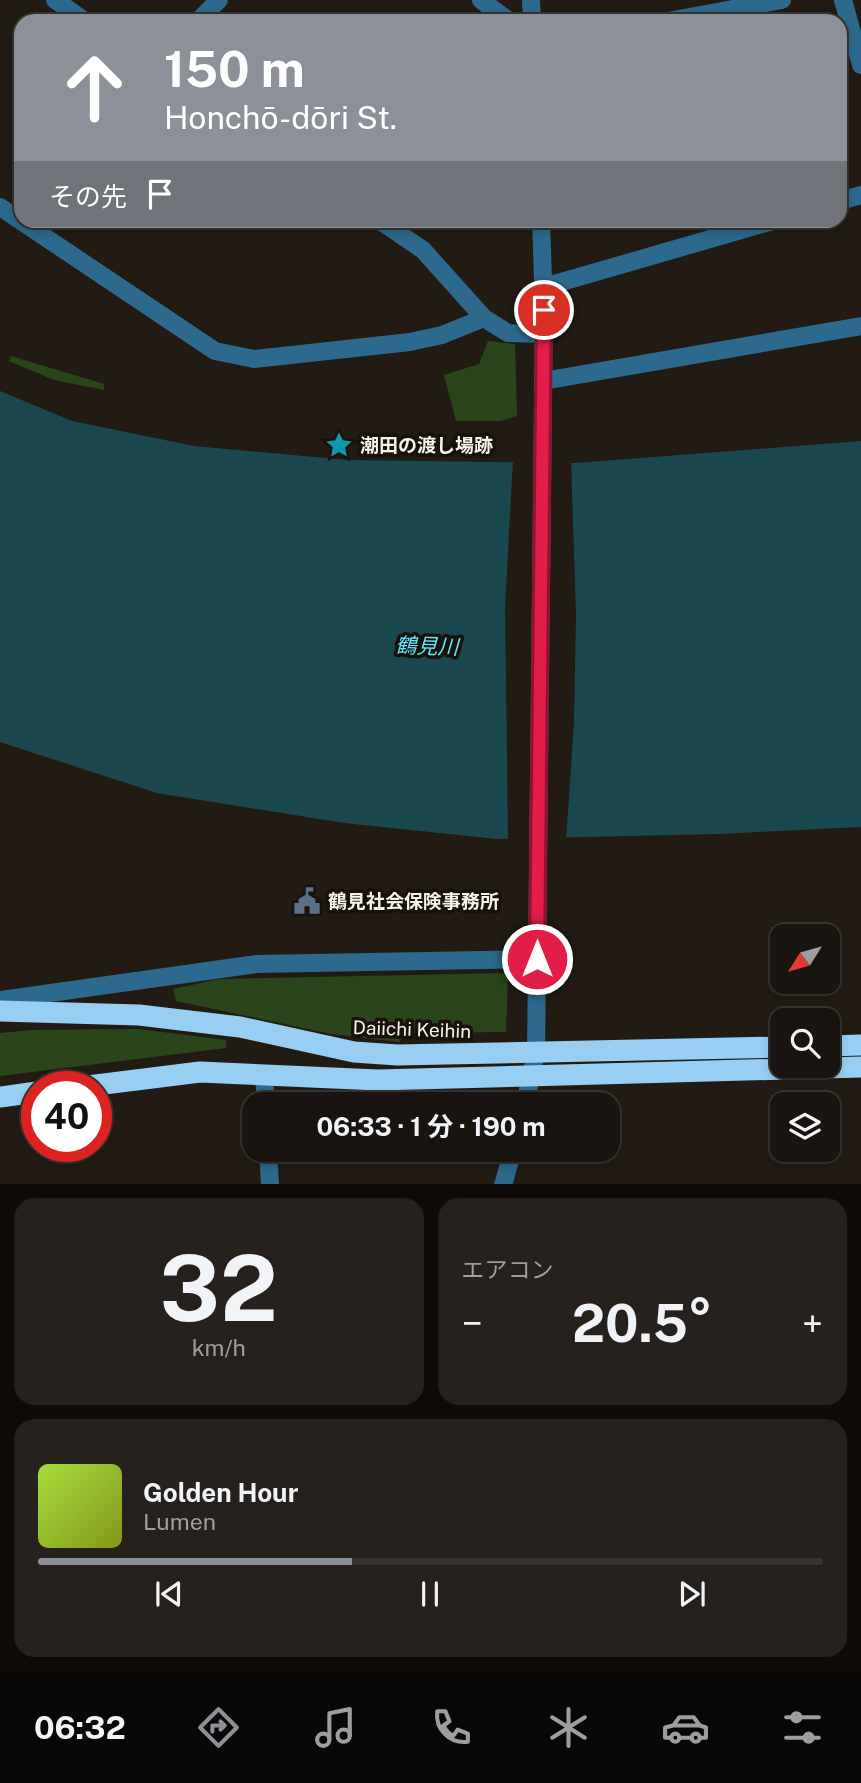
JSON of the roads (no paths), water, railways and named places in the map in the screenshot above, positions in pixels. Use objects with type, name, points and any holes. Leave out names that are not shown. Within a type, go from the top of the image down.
[{"type":"highway","name":"Daiichi Keihin","points":[[0,1012],[139,1015],[240,1027],[354,1052],[444,1056],[770,1047]]},
{"type":"highway","points":[[840,1046],[861,1045]]},
{"type":"highway","points":[[112,1083],[200,1072],[378,1080],[861,1068]]},
{"type":"highway","points":[[0,1097],[21,1094]]},
{"type":"street","points":[[55,0],[75,14]]},
{"type":"street","points":[[205,14],[219,0]]},
{"type":"street","points":[[481,0],[500,14]]},
{"type":"street","points":[[706,14],[782,0]]},
{"type":"street","points":[[847,14],[861,65]]},
{"type":"street","points":[[31,228],[215,351],[254,359],[410,342],[442,335],[484,318]]},
{"type":"street","points":[[391,228],[423,250],[484,318],[508,333],[544,334]]},
{"type":"street","points":[[528,1092],[536,1054],[536,860],[544,334],[541,228]]},
{"type":"street","points":[[544,287],[748,228]]},
{"type":"street","points":[[543,382],[861,326]]},
{"type":"street","points":[[0,1000],[257,964],[537,959]]},
{"type":"street","points":[[264,1075],[265,1092]]},
{"type":"street","points":[[269,1162],[270,1184]]},
{"type":"street","points":[[503,1184],[510,1162]]},
{"type":"water","name":"鶴見川","points":[[0,391],[72,421],[194,446],[348,460],[576,463],[861,441],[861,827],[718,834],[497,839],[344,823],[157,793],[0,742]]},
{"type":"place","name":"潮田の渡し場跡","points":[[339,445]]},
{"type":"place","name":"鶴見社会保険事務所","points":[[307,901]]}]
